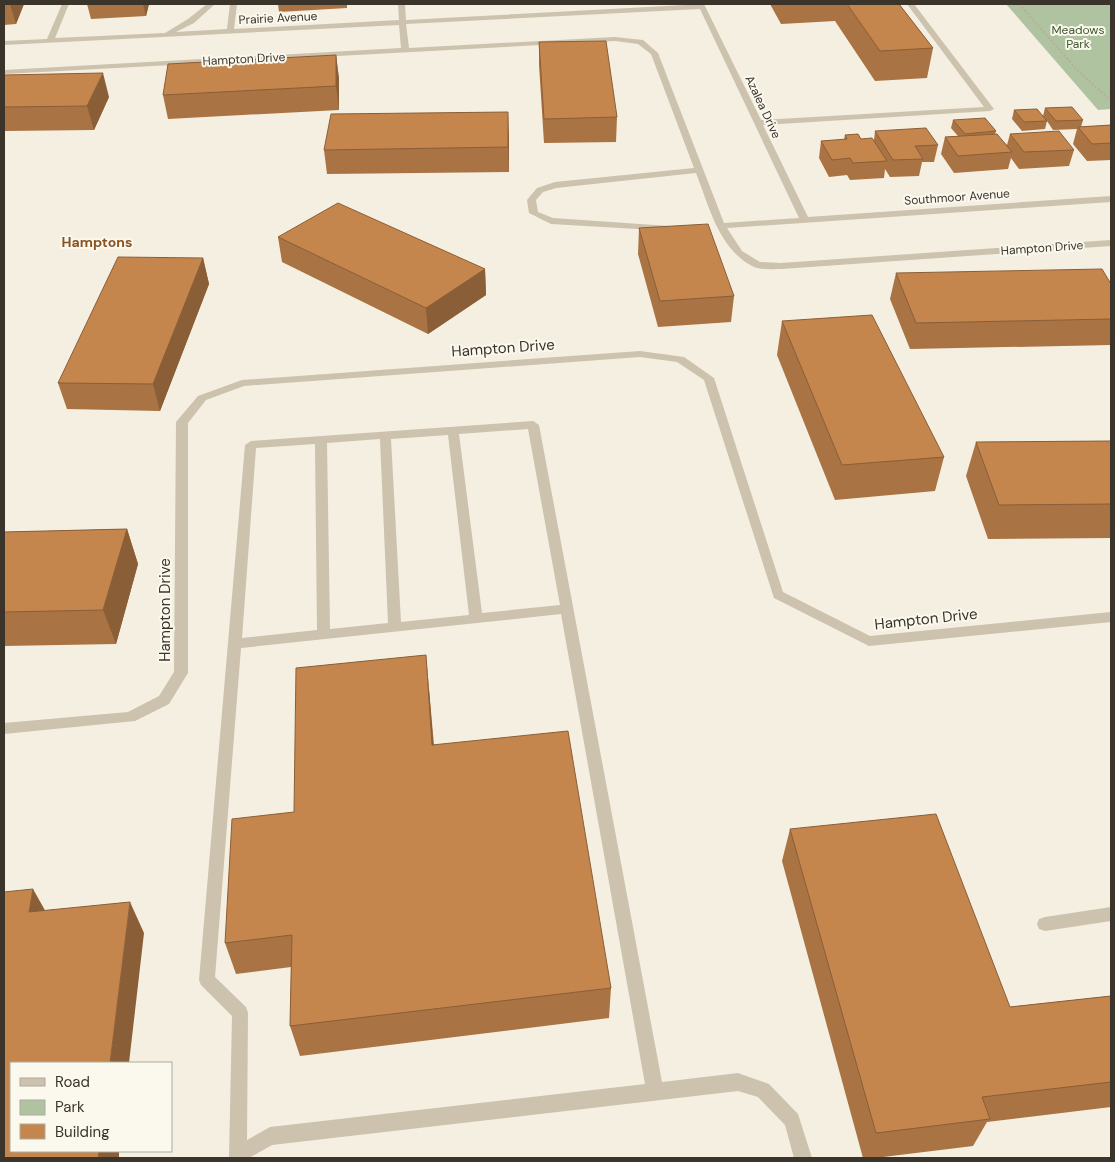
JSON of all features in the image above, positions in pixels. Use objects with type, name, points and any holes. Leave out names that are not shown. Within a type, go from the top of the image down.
[{"type":"street","points":[[50,41],[65,4]]},
{"type":"street","points":[[164,35],[191,22],[211,4]]},
{"type":"street","points":[[230,31],[233,4]]},
{"type":"street","points":[[401,4],[405,50]]},
{"type":"street","points":[[758,123],[990,109],[911,4]]},
{"type":"street","name":"Prairie Avenue","points":[[4,43],[702,5]]},
{"type":"street","name":"Azalea Drive","points":[[702,5],[804,219]]},
{"type":"street","name":"Hampton Drive","points":[[4,72],[615,39],[640,42],[654,53],[700,170],[721,230],[739,253],[758,264],[781,266],[1111,243]]},
{"type":"street","points":[[677,229],[551,221],[534,213],[531,200],[540,190],[555,185],[700,170]]},
{"type":"street","name":"Southmoor Avenue","points":[[804,219],[1111,199]]},
{"type":"street","points":[[721,230],[804,219]]},
{"type":"street","name":"Hampton Drive","points":[[4,729],[130,717],[164,700],[181,673],[182,422],[202,398],[242,383],[640,354],[680,359],[709,378],[778,595],[869,641],[1111,616]]},
{"type":"street","points":[[238,1156],[240,1013],[208,980],[251,445],[533,425],[655,1091]]},
{"type":"street","points":[[453,431],[476,619]]},
{"type":"street","points":[[385,436],[395,627]]},
{"type":"street","points":[[322,440],[324,635]]},
{"type":"street","points":[[235,644],[567,609]]},
{"type":"street","points":[[1045,924],[1111,914]]},
{"type":"street","points":[[238,1156],[270,1136],[738,1082],[763,1090],[792,1120],[803,1158]]},
{"type":"path","points":[[1019,4],[1080,73],[1108,98],[1111,98]]},
{"type":"green space","name":"Meadows Park","points":[[1006,4],[1111,4],[1111,109],[1098,110]]},
{"type":"building","points":[[847,4],[899,4],[933,48],[880,51]]},
{"type":"building","points":[[606,41],[617,117],[544,119],[539,42]]},
{"type":"building","points":[[336,55],[336,86],[163,95],[168,64]]},
{"type":"building","points":[[103,73],[87,106],[4,107],[4,75]]},
{"type":"building","points":[[1072,107],[1083,120],[1056,121],[1045,108]]},
{"type":"building","points":[[1037,109],[1047,121],[1024,122],[1014,110]]},
{"type":"building","points":[[508,112],[508,147],[324,150],[331,114]]},
{"type":"building","points":[[985,118],[996,131],[965,134],[953,120]]},
{"type":"building","points":[[1111,125],[1111,143],[1092,144],[1078,127]]},
{"type":"building","points":[[926,128],[938,145],[915,146],[923,159],[893,160],[875,131]]},
{"type":"building","points":[[1059,131],[1074,150],[1024,152],[1010,134]]},
{"type":"building","points":[[858,134],[861,139],[872,138],[887,161],[853,163],[850,158],[832,160],[821,141],[847,139],[845,135]]},
{"type":"building","points":[[997,134],[1012,152],[958,156],[945,137]]},
{"type":"building","points":[[338,203],[485,269],[426,308],[278,237]]},
{"type":"building","points":[[708,224],[734,296],[660,301],[639,228]]},
{"type":"building","points":[[118,257],[203,258],[153,384],[58,383]]},
{"type":"building","points":[[1102,269],[1111,284],[1111,319],[916,323],[896,273]]},
{"type":"building","points":[[872,315],[944,457],[842,465],[782,321]]},
{"type":"building","points":[[1111,441],[1111,504],[999,505],[976,442]]},
{"type":"building","points":[[127,529],[103,610],[4,612],[4,532]]},
{"type":"building","points":[[426,655],[432,745],[568,731],[611,988],[290,1026],[292,935],[225,943],[232,819],[294,812],[296,668]]},
{"type":"building","points":[[936,814],[1010,1007],[1111,996],[1111,1082],[982,1097],[990,1119],[876,1133],[790,829]]},
{"type":"building","points":[[33,889],[29,912],[130,902],[110,1062],[10,1062],[10,1152],[99,1152],[98,1158],[4,1158],[4,892]]},
{"type":"district","name":"Hamptons","points":[[97,242]]}]
